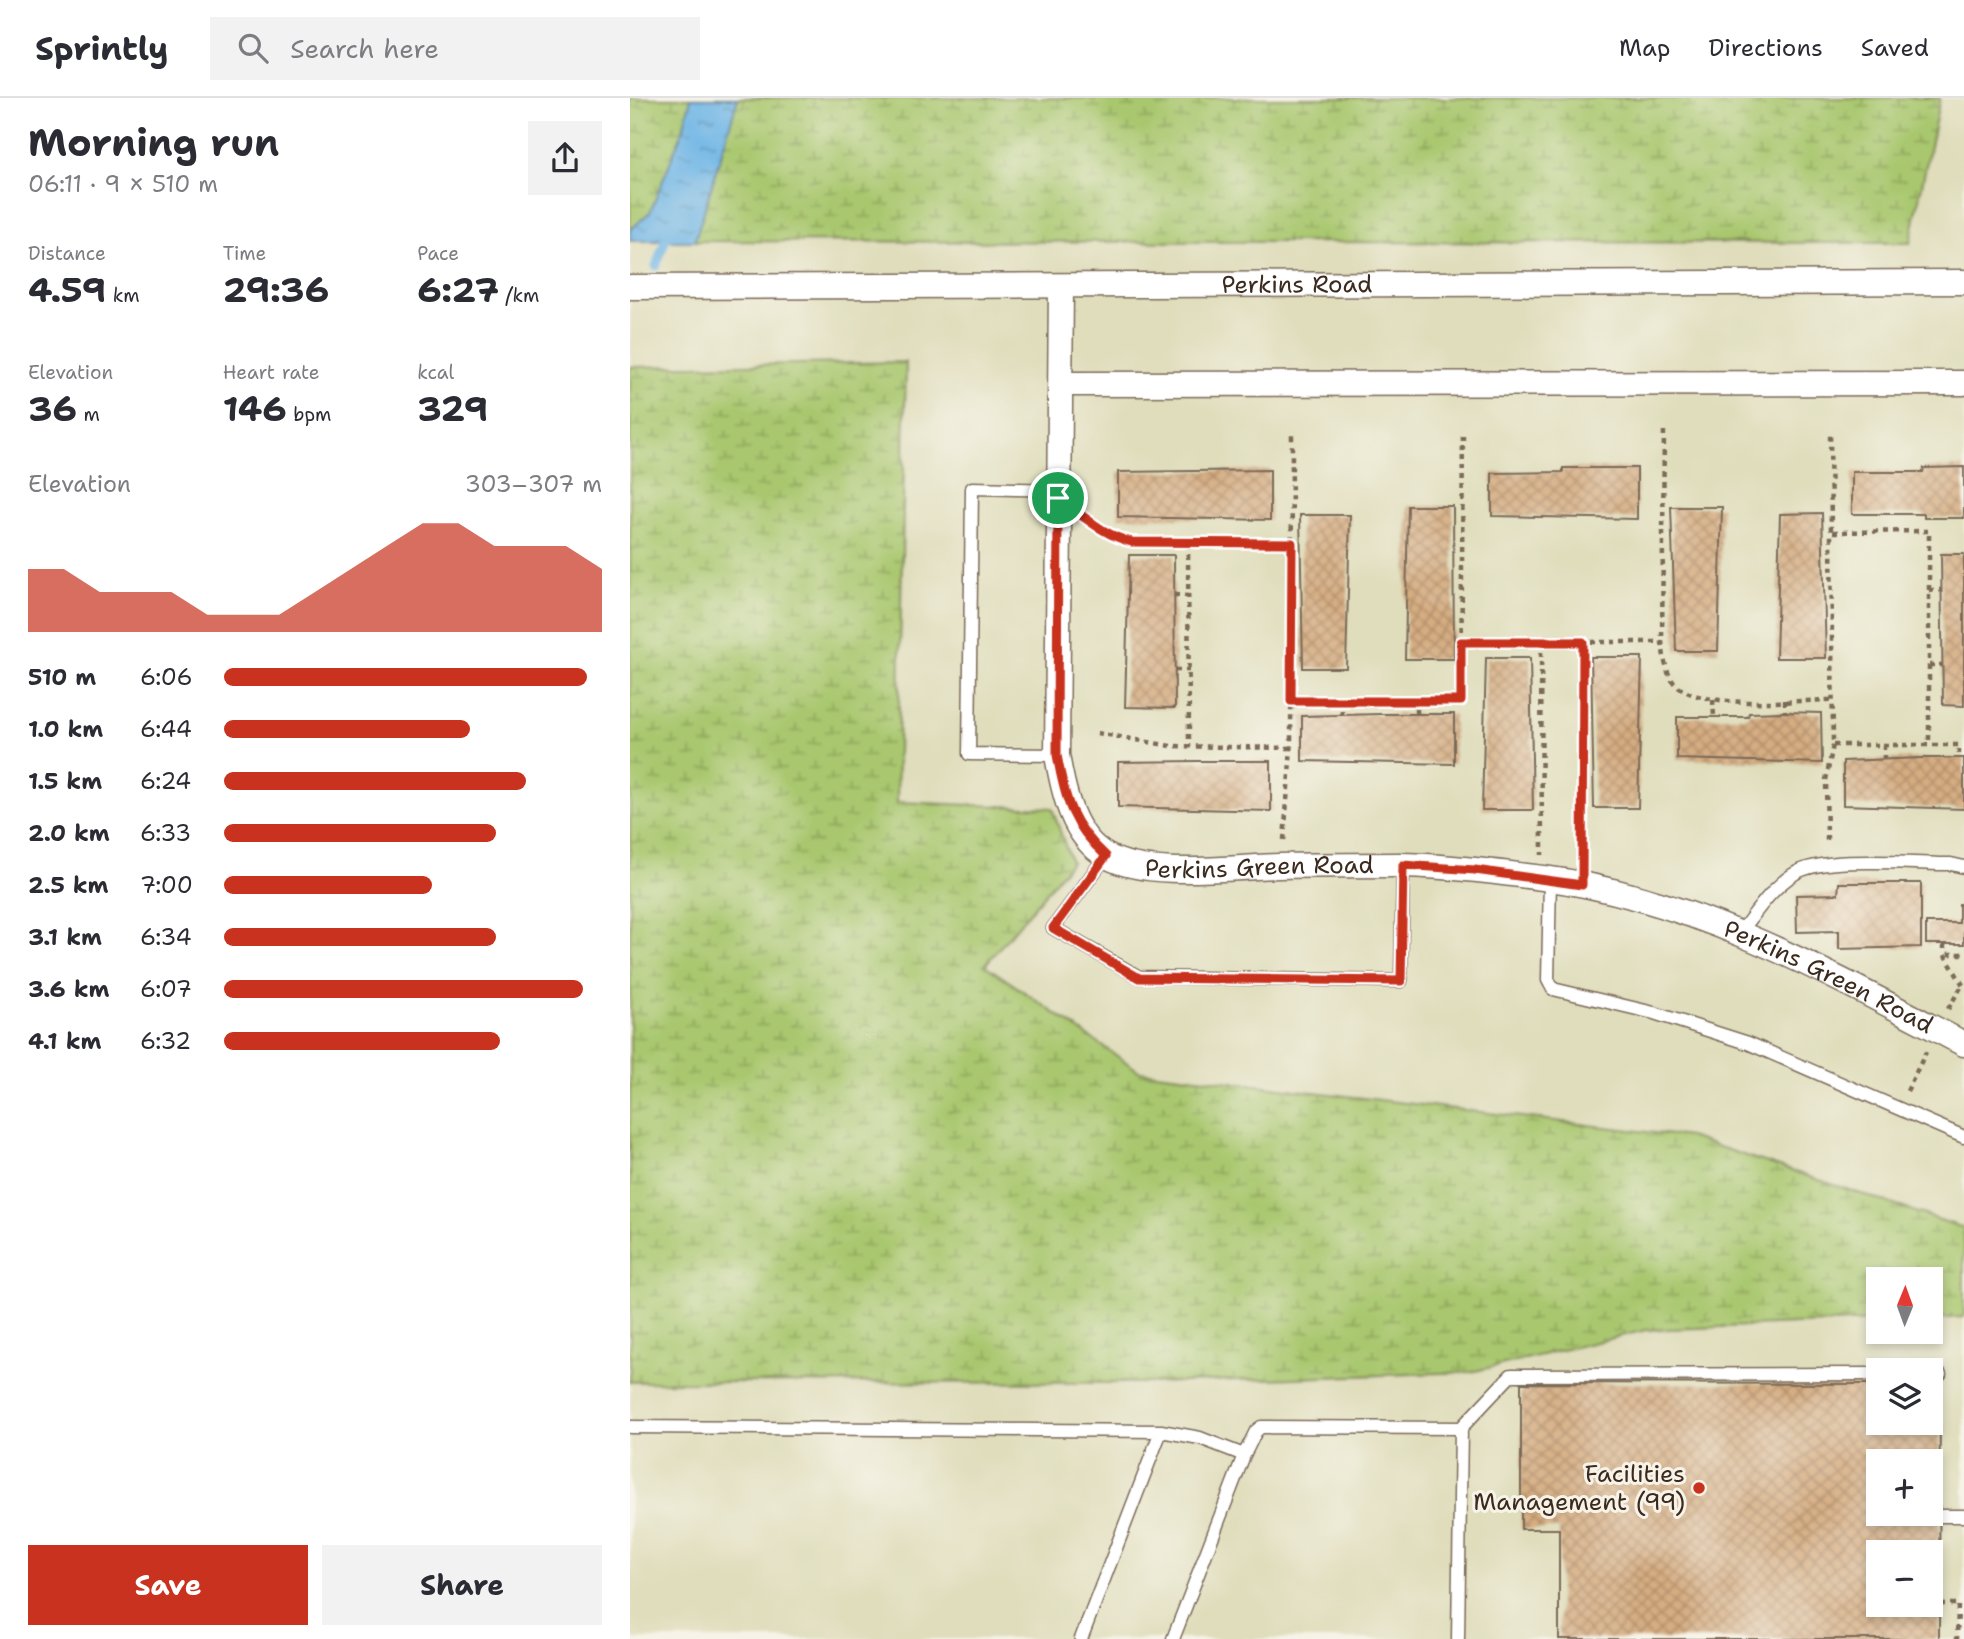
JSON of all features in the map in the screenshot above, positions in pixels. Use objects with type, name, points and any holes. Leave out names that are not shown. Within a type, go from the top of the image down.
[{"type":"street","name":"Perkins Road","points":[[630,287],[1964,282]]},
{"type":"street","points":[[1061,286],[1057,755],[1064,794],[1083,835],[1106,856]]},
{"type":"street","points":[[1062,384],[1964,383]]},
{"type":"street","name":"Perkins Green Road","points":[[1106,856],[1167,870],[1403,865],[1546,878],[1582,885],[1665,907],[1739,934],[1791,957],[1964,1044]]},
{"type":"lane","points":[[1057,755],[969,754],[972,488],[1058,494]]},
{"type":"lane","points":[[1106,856],[1053,928],[1139,978],[1401,981],[1403,865]]},
{"type":"lane","points":[[1739,934],[1774,891],[1794,873],[1812,866],[1898,863],[1964,867]]},
{"type":"lane","points":[[1546,878],[1548,979],[1553,989],[1654,1013],[1748,1043],[1964,1137]]},
{"type":"lane","points":[[1458,1639],[1461,1428],[1511,1375],[1866,1374]]},
{"type":"lane","points":[[630,1427],[1161,1431],[1200,1438],[1244,1455]]},
{"type":"lane","points":[[1173,1639],[1244,1455],[1256,1431],[1261,1427],[1461,1428]]},
{"type":"lane","points":[[1081,1639],[1161,1431]]},
{"type":"lane","points":[[1943,1516],[1964,1516]]},
{"type":"path","points":[[1284,866],[1291,748],[1292,431]]},
{"type":"path","points":[[1291,701],[1461,701],[1464,431]]},
{"type":"path","points":[[1664,431],[1662,642],[1666,668],[1675,683],[1686,693],[1713,700],[1833,700]]},
{"type":"path","points":[[1827,840],[1826,780],[1833,745],[1830,431]]},
{"type":"path","points":[[1058,494],[1119,539],[1188,544],[1292,543]]},
{"type":"path","points":[[1833,531],[1928,531],[1929,745]]},
{"type":"path","points":[[1188,544],[1189,747]]},
{"type":"path","points":[[1929,590],[1941,590]]},
{"type":"path","points":[[1174,595],[1189,596]]},
{"type":"path","points":[[1461,642],[1662,642]]},
{"type":"path","points":[[1541,642],[1546,878]]},
{"type":"path","points":[[1582,885],[1583,642]]},
{"type":"path","points":[[1929,665],[1943,665]]},
{"type":"path","points":[[1175,670],[1189,670]]},
{"type":"path","points":[[1417,714],[1418,700]]},
{"type":"path","points":[[1713,700],[1714,717]]},
{"type":"path","points":[[1785,700],[1785,712]]},
{"type":"path","points":[[1342,701],[1342,716]]},
{"type":"path","points":[[1097,733],[1189,747],[1291,748]]},
{"type":"path","points":[[1833,745],[1959,746],[1959,758]]},
{"type":"path","points":[[1884,745],[1884,761]]},
{"type":"path","points":[[1944,944],[1944,954],[1963,984],[1945,1015]]},
{"type":"path","points":[[1944,954],[1964,954]]},
{"type":"path","points":[[1916,1072],[1930,1045]]},
{"type":"path","points":[[1943,1604],[1958,1604],[1957,1639]]},
{"type":"shaded area","points":[[630,98],[1964,98],[1964,1639],[630,1639]]},
{"type":"green space","points":[[630,98],[1940,98],[1910,243],[630,241]]},
{"type":"green space","points":[[906,362],[897,802],[1052,808],[1071,862],[985,965],[1139,1071],[1689,1137],[1964,1228],[1964,1317],[1943,1318],[1943,1267],[1866,1267],[1866,1321],[1646,1330],[1471,1372],[1150,1383],[630,1382],[630,367]]},
{"type":"water","points":[[691,98],[738,98],[695,241],[630,241],[630,230],[650,212],[683,130]]},
{"type":"building","points":[[1964,467],[1964,518],[1924,518],[1924,514],[1852,514],[1852,472],[1923,472],[1924,468]]},
{"type":"building","points":[[1563,468],[1637,468],[1637,519],[1492,516],[1492,473],[1563,472]]},
{"type":"building","points":[[1270,470],[1270,520],[1118,517],[1118,472]]},
{"type":"building","points":[[1408,506],[1453,506],[1454,659],[1405,659]]},
{"type":"building","points":[[1671,507],[1722,507],[1718,651],[1676,651]]},
{"type":"building","points":[[1822,513],[1826,658],[1776,658],[1780,514]]},
{"type":"building","points":[[1300,515],[1350,515],[1346,668],[1303,668]]},
{"type":"building","points":[[1941,554],[1964,554],[1964,706],[1943,705]]},
{"type":"building","points":[[1129,555],[1174,555],[1175,708],[1125,707]]},
{"type":"building","points":[[1591,657],[1642,657],[1638,808],[1594,808]]},
{"type":"building","points":[[1486,658],[1530,658],[1533,810],[1482,810]]},
{"type":"building","points":[[1749,713],[1821,713],[1822,763],[1677,759],[1677,717],[1748,717]]},
{"type":"building","points":[[1454,714],[1454,764],[1302,761],[1302,716]]},
{"type":"building","points":[[1964,758],[1964,809],[1843,805],[1843,761]]},
{"type":"building","points":[[1271,761],[1271,811],[1118,807],[1118,762]]},
{"type":"building","points":[[1839,883],[1921,883],[1921,947],[1839,949],[1839,931],[1797,932],[1796,895],[1838,894]]},
{"type":"building","points":[[1959,904],[1964,904],[1964,944],[1926,944],[1926,923],[1959,923]]},
{"type":"building","name":"Facilities Management (99)","points":[[1521,1383],[1866,1384],[1866,1435],[1940,1435],[1940,1449],[1866,1449],[1866,1526],[1939,1526],[1939,1540],[1866,1540],[1866,1617],[1939,1617],[1939,1639],[1559,1639],[1559,1529],[1521,1529]]},
{"type":"waterway","points":[[656,266],[669,231]]},
{"type":"place","name":"Facilities Management (99)","points":[[1699,1488]]},
{"type":"route","points":[[1058,498],[1103,530],[1119,539],[1132,542],[1292,543],[1291,701],[1461,701],[1461,642],[1583,642],[1582,885],[1475,870],[1403,865],[1401,981],[1139,978],[1053,928],[1106,856],[1083,835],[1064,794],[1057,755],[1058,498]]}]
